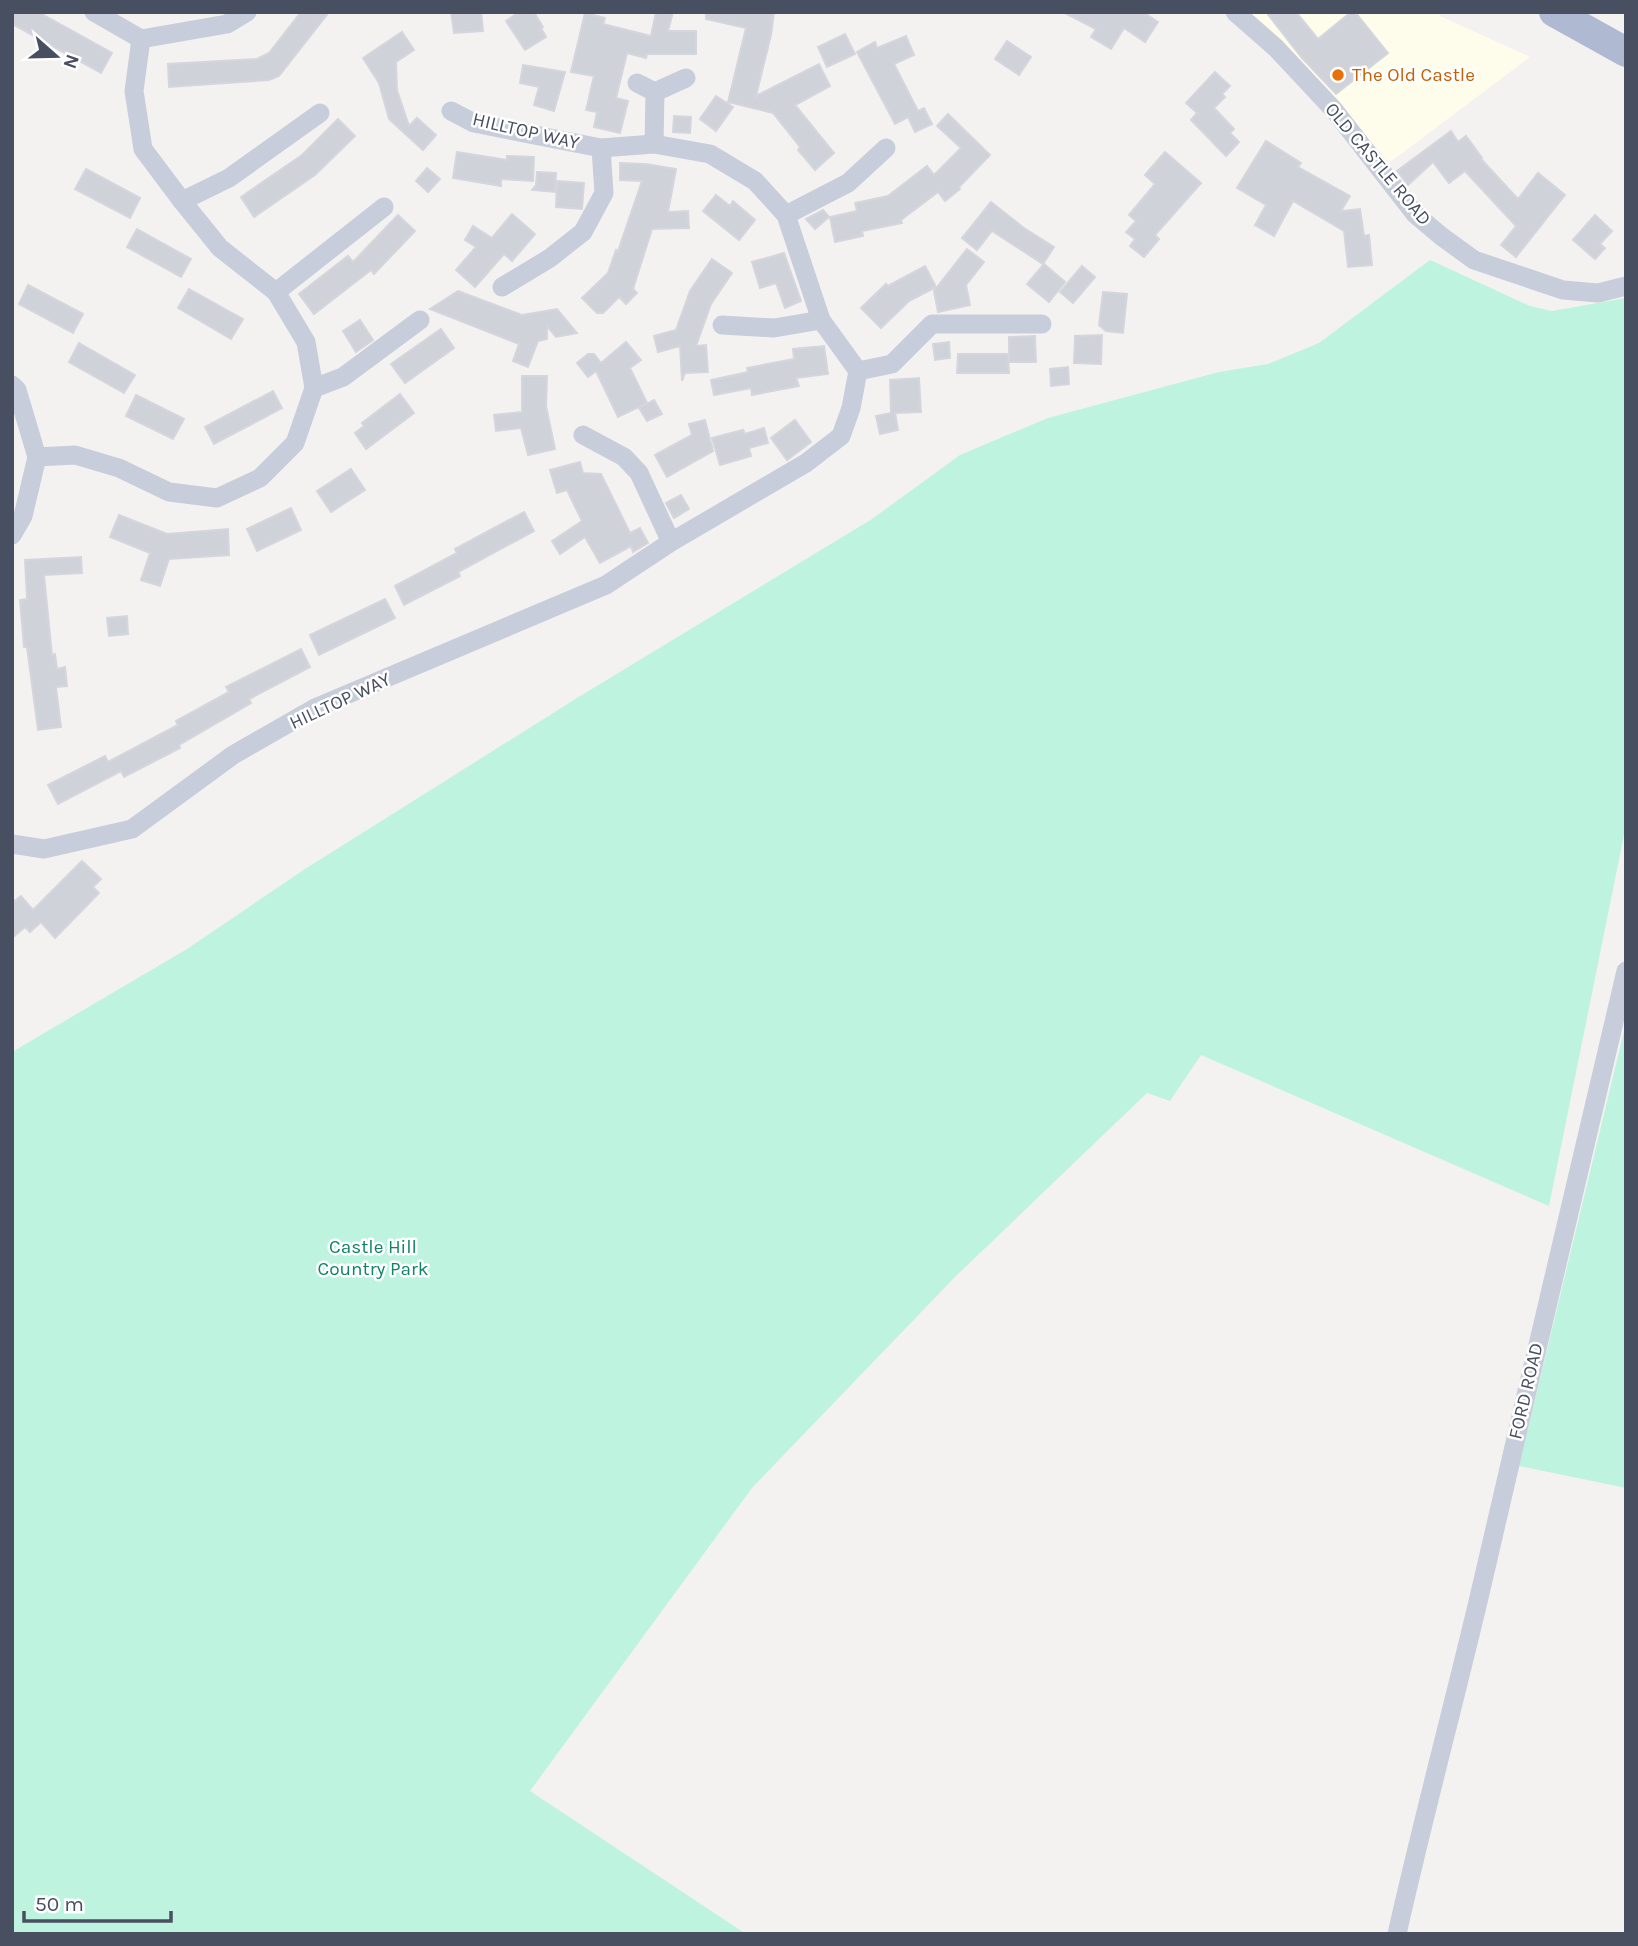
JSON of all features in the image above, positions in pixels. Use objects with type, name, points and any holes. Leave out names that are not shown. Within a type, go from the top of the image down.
[{"type":"main road","points":[[1554,12],[1626,52]]},
{"type":"street","points":[[94,12],[141,39],[227,23],[247,12]]},
{"type":"street","name":"OLD CASTLE ROAD","points":[[1235,12],[1276,48],[1334,110],[1415,214],[1474,260],[1563,290],[1598,293],[1626,286]]},
{"type":"street","points":[[37,457],[75,455],[118,468],[169,492],[217,498],[260,478],[295,443],[314,388],[306,342],[276,292],[220,248],[143,149],[135,91],[141,39]]},
{"type":"street","points":[[655,92],[685,78]]},
{"type":"street","points":[[637,83],[655,92]]},
{"type":"street","points":[[654,144],[655,92]]},
{"type":"street","name":"HILLTOP WAY","points":[[12,844],[44,849],[132,829],[233,755],[315,708],[606,584],[671,542],[806,463],[841,436],[852,408],[858,371],[821,320],[786,215],[755,181],[710,154],[654,144],[601,148],[474,123],[452,111]]},
{"type":"street","points":[[181,201],[229,178],[320,113]]},
{"type":"street","name":"HILLTOP WAY","points":[[502,287],[550,258],[583,232],[604,193],[601,148]]},
{"type":"street","points":[[786,215],[848,183],[887,148]]},
{"type":"street","points":[[276,292],[384,207]]},
{"type":"street","points":[[314,388],[343,377],[420,320]]},
{"type":"street","points":[[722,325],[774,328],[821,320]]},
{"type":"street","points":[[858,371],[892,364],[932,324],[1042,324]]},
{"type":"street","points":[[12,385],[17,390],[37,457],[23,516],[12,535]]},
{"type":"street","points":[[583,435],[624,457],[639,473],[671,542]]},
{"type":"street","name":"FORD ROAD","points":[[1397,1934],[1626,971]]},
{"type":"shaded area","points":[[1249,12],[1440,12],[1440,16],[1530,57],[1389,163],[1336,100]]},
{"type":"green space","name":"Castle Hill Country Park","points":[[1430,260],[1530,306],[1552,311],[1626,298],[1626,825],[1549,1206],[1201,1055],[1170,1101],[1147,1093],[955,1277],[752,1488],[530,1791],[746,1934],[12,1934],[12,1052],[187,949],[305,869],[577,698],[872,519],[960,455],[1048,418],[1219,372],[1268,364],[1319,343]]},
{"type":"green space","points":[[1626,1023],[1626,1488],[1519,1466]]},
{"type":"building","points":[[12,12],[38,12],[112,53],[101,73],[12,24]]},
{"type":"building","points":[[301,12],[329,12],[279,76],[269,80],[169,87],[168,64],[257,59],[269,53]]},
{"type":"building","points":[[451,12],[481,12],[483,31],[454,33]]},
{"type":"building","points":[[519,12],[534,12],[546,37],[525,50],[506,21]]},
{"type":"building","points":[[656,12],[673,12],[668,31],[696,31],[696,54],[647,54],[646,58],[627,53],[616,98],[628,101],[620,133],[594,127],[597,112],[586,110],[594,76],[571,72],[585,13],[605,18],[603,24],[651,36]]},
{"type":"building","points":[[706,12],[774,12],[756,96],[819,64],[830,86],[795,105],[834,153],[815,170],[773,113],[728,102],[746,28],[706,19]]},
{"type":"building","points":[[1063,12],[1143,12],[1158,22],[1145,42],[1124,28],[1111,49],[1091,37],[1096,29]]},
{"type":"building","name":"The Old Castle","points":[[1266,12],[1296,12],[1318,39],[1351,12],[1355,12],[1388,53],[1336,94],[1302,58]]},
{"type":"building","points":[[402,32],[414,50],[396,62],[397,90],[409,126],[417,118],[436,135],[423,150],[389,119],[379,83],[363,58]]},
{"type":"building","points":[[845,34],[855,54],[827,67],[818,47]]},
{"type":"building","points":[[906,36],[914,55],[894,64],[918,111],[924,108],[932,124],[915,132],[908,117],[895,124],[857,52],[875,42],[877,48]]},
{"type":"building","points":[[1007,41],[1031,57],[1019,75],[995,59]]},
{"type":"building","points":[[523,65],[565,72],[554,111],[534,105],[539,87],[520,83]]},
{"type":"building","points":[[1215,72],[1230,86],[1222,94],[1225,97],[1214,108],[1234,129],[1230,133],[1239,142],[1226,156],[1191,120],[1197,113],[1186,103]]},
{"type":"building","points":[[716,96],[733,107],[716,131],[700,119]]},
{"type":"building","points":[[948,114],[990,155],[960,189],[945,201],[938,192],[901,220],[902,223],[862,231],[863,236],[835,242],[830,217],[857,211],[855,203],[888,196],[927,166],[934,175],[961,148],[937,126]]},
{"type":"building","points":[[674,116],[691,117],[690,133],[673,132]]},
{"type":"building","points":[[338,119],[355,136],[315,175],[254,217],[241,197],[302,155]]},
{"type":"building","points":[[1451,131],[1458,142],[1466,136],[1481,159],[1518,199],[1538,173],[1565,195],[1516,257],[1501,245],[1516,226],[1465,171],[1449,183],[1433,162],[1408,185],[1397,171]]},
{"type":"building","points":[[1266,141],[1301,163],[1298,167],[1350,196],[1341,211],[1360,209],[1364,236],[1369,235],[1372,265],[1348,267],[1344,231],[1293,201],[1274,236],[1255,225],[1266,205],[1237,188]]},
{"type":"building","points":[[457,152],[507,160],[507,156],[534,157],[533,181],[501,179],[501,186],[453,178]]},
{"type":"building","points":[[1165,152],[1201,183],[1155,235],[1159,239],[1144,257],[1130,246],[1135,239],[1126,232],[1136,221],[1129,215],[1155,184],[1145,175]]},
{"type":"building","points":[[620,163],[676,169],[668,212],[688,211],[689,228],[652,229],[633,289],[637,293],[626,304],[619,297],[603,313],[597,313],[582,298],[608,273],[642,181],[620,180]]},
{"type":"building","points":[[427,168],[440,179],[428,192],[416,181]]},
{"type":"building","points":[[86,169],[140,198],[130,218],[75,189]]},
{"type":"building","points":[[537,172],[556,173],[555,192],[532,190],[536,185]]},
{"type":"building","points":[[557,181],[584,183],[582,209],[556,207]]},
{"type":"building","points":[[716,195],[730,206],[733,201],[755,220],[739,240],[703,211]]},
{"type":"building","points":[[991,202],[1054,247],[1043,264],[992,231],[977,250],[962,238]]},
{"type":"building","points":[[823,210],[829,217],[815,229],[806,219]]},
{"type":"building","points":[[512,214],[535,234],[512,261],[504,254],[475,287],[456,270],[476,247],[465,240],[473,226],[492,238]]},
{"type":"building","points":[[398,215],[415,231],[374,274],[371,270],[314,314],[299,294],[348,256],[353,262]]},
{"type":"building","points":[[1595,215],[1612,231],[1600,244],[1605,248],[1595,259],[1573,240]]},
{"type":"building","points":[[137,229],[191,259],[181,277],[127,247]]},
{"type":"building","points":[[967,249],[984,262],[966,285],[970,305],[938,312],[934,291]]},
{"type":"building","points":[[784,253],[801,301],[785,308],[776,283],[760,288],[752,262]]},
{"type":"building","points":[[712,259],[732,273],[711,304],[696,346],[706,345],[708,372],[685,373],[682,381],[680,346],[658,352],[654,336],[676,330],[690,291]]},
{"type":"building","points":[[1044,264],[1065,282],[1049,302],[1027,284]]},
{"type":"building","points":[[925,266],[936,287],[909,301],[881,328],[861,308],[886,284],[888,286]]},
{"type":"building","points":[[1082,266],[1095,277],[1073,303],[1060,292]]},
{"type":"building","points":[[28,285],[83,314],[73,333],[19,304]]},
{"type":"building","points":[[189,289],[243,319],[231,339],[178,308]]},
{"type":"building","points":[[458,291],[522,315],[557,309],[577,333],[556,337],[547,326],[547,339],[538,341],[528,367],[513,361],[519,344],[430,309]]},
{"type":"building","points":[[1103,292],[1127,294],[1123,333],[1106,331],[1099,325]]},
{"type":"building","points":[[360,320],[373,340],[356,352],[343,331]]},
{"type":"building","points":[[441,329],[454,348],[405,383],[391,364]]},
{"type":"building","points":[[1102,335],[1101,364],[1074,363],[1075,336]]},
{"type":"building","points":[[1035,336],[1036,362],[1009,362],[1009,337]]},
{"type":"building","points":[[626,342],[641,360],[630,368],[647,403],[618,417],[596,371],[588,377],[577,363],[588,354],[594,354],[601,363]]},
{"type":"building","points":[[949,342],[950,358],[935,360],[933,344]]},
{"type":"building","points":[[79,343],[135,375],[124,393],[69,362]]},
{"type":"building","points":[[824,346],[828,374],[796,378],[799,386],[752,395],[751,388],[714,395],[711,380],[748,372],[747,368],[794,359],[793,349]]},
{"type":"building","points":[[958,354],[1008,354],[1009,373],[957,373]]},
{"type":"building","points":[[1068,367],[1069,384],[1051,386],[1050,369]]},
{"type":"building","points":[[522,376],[547,376],[546,406],[555,449],[528,455],[521,428],[496,431],[494,415],[522,412]]},
{"type":"building","points":[[919,378],[921,412],[895,413],[898,430],[880,434],[876,416],[891,413],[890,380]]},
{"type":"building","points":[[273,391],[282,408],[214,444],[205,427]]},
{"type":"building","points":[[400,394],[414,413],[366,449],[355,433],[364,426],[362,423]]},
{"type":"building","points":[[136,395],[184,419],[173,439],[126,416]]},
{"type":"building","points":[[654,400],[662,414],[647,421],[639,408]]},
{"type":"building","points":[[705,420],[713,451],[667,477],[655,455],[692,435],[689,424]]},
{"type":"building","points":[[795,420],[811,442],[787,460],[771,438]]},
{"type":"building","points":[[764,428],[768,443],[749,448],[751,456],[720,465],[712,438],[743,430],[745,434]]},
{"type":"building","points":[[580,462],[583,473],[601,474],[630,533],[640,528],[648,543],[633,552],[631,546],[600,563],[585,537],[560,554],[552,541],[582,521],[567,490],[557,493],[550,470]]},
{"type":"building","points":[[351,469],[365,490],[331,512],[317,491]]},
{"type":"building","points":[[681,495],[689,509],[674,518],[666,503]]},
{"type":"building","points":[[291,508],[301,530],[257,551],[247,529]]},
{"type":"building","points":[[524,512],[534,531],[458,572],[460,576],[404,605],[395,586],[457,553],[455,549]]},
{"type":"building","points":[[119,515],[167,534],[228,529],[229,555],[169,559],[160,586],[141,580],[150,553],[110,537]]},
{"type":"building","points":[[81,557],[82,573],[44,575],[52,655],[55,654],[57,669],[65,667],[67,686],[56,687],[61,727],[38,730],[27,647],[24,647],[20,600],[27,599],[25,560]]},
{"type":"building","points":[[385,599],[395,618],[319,655],[310,635]]},
{"type":"building","points":[[127,616],[128,634],[109,636],[107,618]]},
{"type":"building","points":[[301,649],[310,667],[249,699],[251,703],[179,745],[180,748],[124,777],[121,771],[58,804],[48,785],[105,756],[108,762],[178,725],[176,721],[229,692],[226,687]]},
{"type":"building","points":[[82,861],[101,879],[93,887],[99,893],[55,938],[41,922],[30,932],[25,927],[12,938],[12,903],[21,896],[33,910]]},
{"type":"place","name":"The Old Castle","points":[[1338,75]]}]
